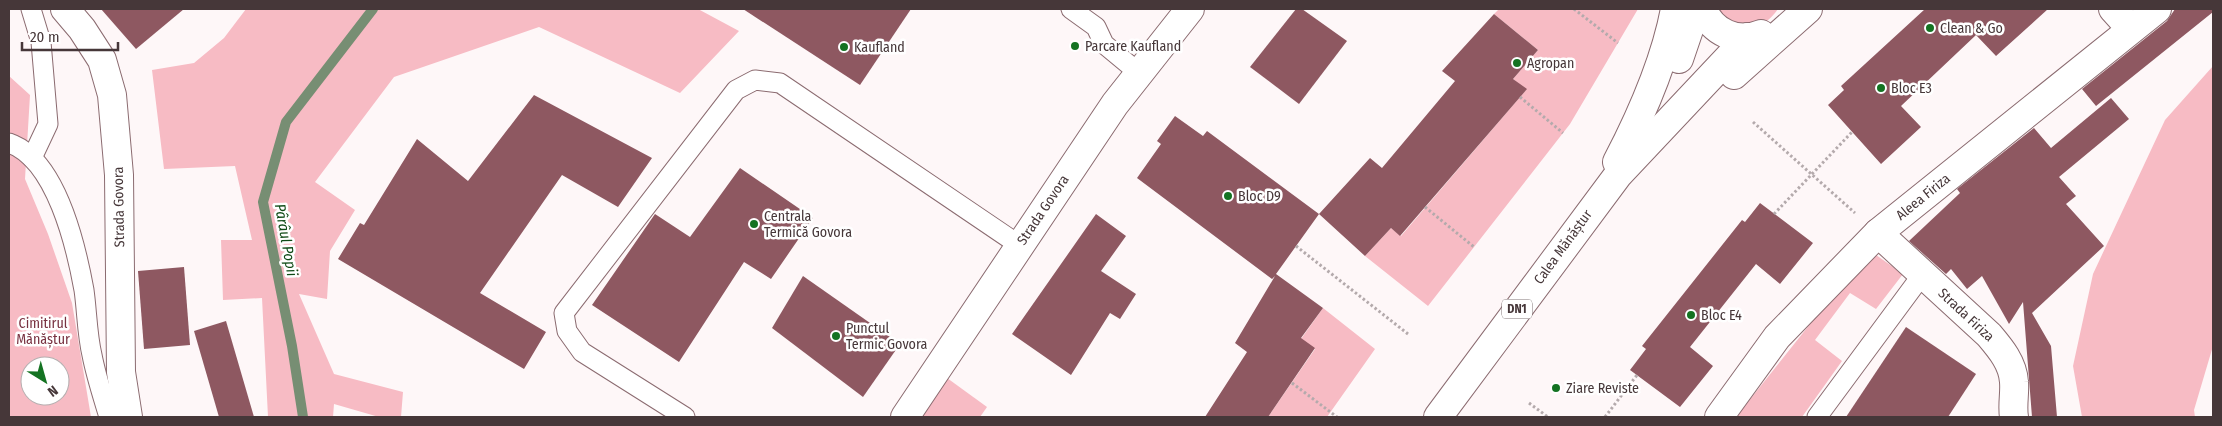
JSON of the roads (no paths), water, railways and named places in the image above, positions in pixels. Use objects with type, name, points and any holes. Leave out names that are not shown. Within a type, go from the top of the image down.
[{"type":"street","name":"Strada Govora","points":[[65,9],[82,29],[102,60],[112,94],[119,175],[121,372],[128,417]]},
{"type":"street","name":"Strada Govora","points":[[905,417],[1115,104],[1190,9]]},
{"type":"street","points":[[1596,201],[1644,106],[1658,70],[1675,9]]},
{"type":"street","name":"Calea Mănăștur","points":[[1618,174],[1640,138],[1670,79],[1686,43],[1696,9]]},
{"type":"street","points":[[1702,9],[1712,25],[1719,30],[1734,37],[1748,37]]},
{"type":"street","name":"Calea Mănăștur","points":[[1438,417],[1596,201],[1618,174],[1748,37],[1771,28],[1777,23],[1785,9]]},
{"type":"street","points":[[1596,201],[1701,103],[1808,9]]},
{"type":"street","points":[[2113,9],[2131,29]]},
{"type":"street","name":"Aleea Firiza","points":[[1720,417],[1777,338],[1878,234],[2157,9]]},
{"type":"street","name":"Strada Firiza","points":[[1878,234],[1988,334],[2003,352],[2010,366],[2014,382],[2012,396],[2014,417]]},
{"type":"lane","points":[[31,9],[41,42],[48,124],[32,158]]},
{"type":"lane","points":[[1071,9],[1096,27],[1104,44],[1139,73]]},
{"type":"lane","points":[[684,417],[582,352],[566,331],[564,313],[736,90],[754,80],[780,83],[1019,246]]},
{"type":"lane","points":[[9,142],[16,145],[32,158],[50,180],[71,237],[83,289],[91,354],[109,417]]},
{"type":"lane","points":[[1817,417],[1922,274]]},
{"type":"waterway","name":"Pârâul Popii","points":[[303,417],[292,346],[263,202],[286,122],[373,9]]},
{"type":"place","name":"Clean & Go","points":[[1930,28]]},
{"type":"place","name":"Parcare Kaufland","points":[[1075,46]]},
{"type":"place","name":"Kaufland","points":[[844,47]]},
{"type":"place","name":"Agropan","points":[[1517,63]]},
{"type":"place","name":"Bloc E3","points":[[1881,88]]},
{"type":"place","name":"Bloc D9","points":[[1228,196]]},
{"type":"place","name":"Centrala Termică Govora","points":[[754,224]]},
{"type":"place","name":"Bloc E4","points":[[1691,315]]},
{"type":"place","name":"Punctul Termic Govora","points":[[836,336]]},
{"type":"place","name":"Ziare Reviste","points":[[1556,388]]},
{"type":"park label","name":"Cimitirul Mănăștur","points":[[43,332]]}]
